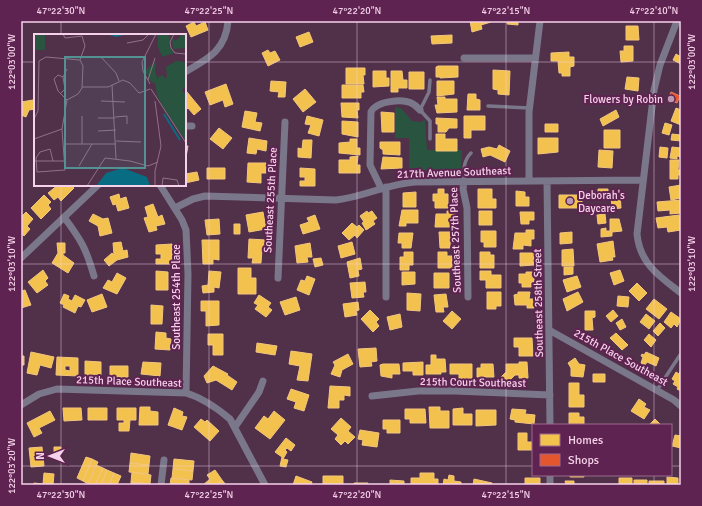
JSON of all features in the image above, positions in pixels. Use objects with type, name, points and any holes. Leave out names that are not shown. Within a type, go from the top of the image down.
[{"type":"street","points":[[186,71],[207,60],[222,45],[226,38],[228,21]]},
{"type":"street","points":[[529,181],[529,108],[534,58],[540,21]]},
{"type":"street","points":[[677,21],[662,60],[655,85],[636,234],[640,252],[648,265],[681,293]]},
{"type":"street","points":[[464,58],[534,58]]},
{"type":"street","points":[[386,297],[383,188],[370,165],[369,116],[373,107],[383,102],[411,102],[420,110]]},
{"type":"street","name":"Southeast 255th Place","points":[[278,278],[284,122]]},
{"type":"street","name":"217th Avenue Southeast","points":[[175,208],[193,199],[205,196],[281,199],[348,199],[396,183],[643,180]]},
{"type":"street","name":"Southeast 257th Place","points":[[464,181],[463,189],[467,208],[468,297]]},
{"type":"street","name":"Southeast 258th Street","points":[[547,181],[550,424]]},
{"type":"street","points":[[21,258],[97,186]]},
{"type":"street","name":"Southeast 254th Place","points":[[161,186],[182,220],[186,230],[188,245],[186,393]]},
{"type":"street","points":[[64,217],[79,236],[87,251],[94,276]]},
{"type":"street","name":"215th Place Southeast","points":[[549,330],[657,390],[681,406]]},
{"type":"street","points":[[235,427],[259,392],[263,381]]},
{"type":"street","name":"215th Place Southeast","points":[[21,406],[39,394],[57,389],[128,390],[186,393],[204,400],[222,412],[235,427],[265,485]]},
{"type":"street","name":"215th Court Southeast","points":[[372,396],[418,391],[550,395]]},
{"type":"street","points":[[161,485],[164,460]]},
{"type":"lane","points":[[430,80],[429,92],[420,110],[430,121],[430,140]]},
{"type":"lane","points":[[488,106],[529,108]]},
{"type":"lane","points":[[464,181],[464,166],[467,157],[471,153]]},
{"type":"lane","points":[[657,390],[680,355]]},
{"type":"green space","points":[[395,107],[401,108],[412,121],[421,122],[425,120],[427,150],[462,150],[461,170],[409,170],[409,138],[395,138]]},
{"type":"building: Homes","points":[[470,21],[491,22],[481,25],[482,29],[472,32]]},
{"type":"building: Homes","points":[[508,21],[518,21],[518,25],[507,24]]},
{"type":"building: Homes","points":[[194,22],[196,26],[205,22],[208,30],[191,37],[186,26]]},
{"type":"building: Homes","points":[[626,26],[638,26],[639,40],[626,40]]},
{"type":"building: Homes","points":[[309,32],[313,42],[300,47],[296,37]]},
{"type":"building: Homes","points":[[452,35],[452,43],[432,44],[431,36]]},
{"type":"building: Homes","points":[[624,46],[633,46],[633,61],[621,62],[620,51],[624,51]]},
{"type":"building: Homes","points":[[268,50],[270,53],[275,51],[280,60],[268,66],[262,53]]},
{"type":"building: Homes","points":[[569,52],[569,57],[574,57],[574,66],[570,67],[570,76],[562,76],[562,73],[559,73],[558,61],[551,61],[551,53]]},
{"type":"building: Homes","points":[[676,54],[681,57],[681,64],[673,60]]},
{"type":"building: Homes","points":[[458,66],[458,77],[436,77],[436,67]]},
{"type":"building: Homes","points":[[346,68],[365,68],[365,75],[363,75],[364,84],[346,84]]},
{"type":"building: Homes","points":[[493,70],[510,71],[509,95],[498,94],[498,90],[493,89]]},
{"type":"building: Homes","points":[[373,71],[386,71],[386,78],[389,78],[389,86],[373,87]]},
{"type":"building: Homes","points":[[391,71],[402,71],[403,80],[407,80],[407,88],[398,88],[398,92],[391,92]]},
{"type":"building: Homes","points":[[409,72],[424,72],[424,89],[409,89]]},
{"type":"building: Homes","points":[[627,77],[639,78],[638,91],[625,89]]},
{"type":"building: Homes","points":[[271,81],[286,82],[285,97],[278,97],[279,92],[270,91]]},
{"type":"building: Homes","points":[[437,81],[454,81],[454,94],[437,96]]},
{"type":"building: Homes","points":[[226,84],[233,104],[225,107],[223,100],[210,105],[205,92]]},
{"type":"building: Homes","points":[[342,85],[363,85],[364,92],[361,92],[361,98],[342,98]]},
{"type":"building: Homes","points":[[305,89],[316,102],[303,112],[293,99]]},
{"type":"building: Homes","points":[[186,92],[201,109],[194,115],[188,108],[186,110]]},
{"type":"building: Homes","points":[[468,94],[476,94],[476,99],[480,100],[480,110],[467,110]]},
{"type":"building: Homes","points":[[437,97],[457,99],[457,112],[437,113],[435,105],[438,105]]},
{"type":"building: Homes","points":[[33,100],[34,109],[29,110],[26,117],[21,115],[21,102]]},
{"type":"building: Homes","points":[[341,103],[359,103],[359,110],[357,110],[358,118],[342,117]]},
{"type":"building: Homes","points":[[676,108],[681,110],[681,125],[671,121]]},
{"type":"building: Homes","points":[[616,110],[619,117],[603,126],[600,119]]},
{"type":"building: Homes","points":[[245,111],[257,113],[255,122],[262,123],[260,131],[242,127]]},
{"type":"building: Homes","points":[[381,112],[394,113],[394,132],[382,132]]},
{"type":"building: Homes","points":[[307,116],[323,120],[319,136],[308,133],[311,125],[305,124]]},
{"type":"building: Homes","points":[[464,116],[485,116],[485,130],[471,130],[471,138],[464,138]]},
{"type":"building: Homes","points":[[436,118],[457,119],[457,128],[449,128],[446,132],[438,132]]},
{"type":"building: Homes","points":[[342,121],[358,122],[358,137],[342,134]]},
{"type":"building: Homes","points":[[665,123],[672,125],[669,135],[662,133]]},
{"type":"building: Homes","points":[[545,124],[558,124],[558,132],[545,132]]},
{"type":"building: Homes","points":[[219,128],[232,138],[223,149],[210,139]]},
{"type":"building: Homes","points":[[604,130],[620,130],[620,148],[604,148]]},
{"type":"building: Homes","points":[[436,134],[445,134],[445,139],[457,139],[457,151],[436,151]]},
{"type":"building: Homes","points":[[672,134],[681,135],[681,141],[671,140]]},
{"type":"building: Homes","points":[[249,138],[267,141],[266,151],[257,149],[256,154],[247,153]]},
{"type":"building: Homes","points":[[538,138],[558,138],[558,152],[538,154]]},
{"type":"building: Homes","points":[[350,139],[357,139],[357,148],[360,148],[360,155],[339,153],[339,143],[350,142]]},
{"type":"building: Homes","points":[[303,140],[312,140],[311,158],[298,157],[298,148],[302,149]]},
{"type":"building: Homes","points":[[380,142],[400,142],[400,155],[383,154],[383,150],[380,148]]},
{"type":"building: Homes","points":[[499,145],[510,151],[505,162],[490,155],[483,157],[481,149],[489,147],[497,149]]},
{"type":"building: Homes","points":[[186,146],[188,146],[186,157]]},
{"type":"building: Homes","points":[[660,147],[668,148],[667,158],[659,157]]},
{"type":"building: Homes","points":[[672,147],[681,148],[681,157],[677,156],[677,159],[670,158]]},
{"type":"building: Homes","points":[[599,150],[613,151],[612,168],[598,167]]},
{"type":"building: Homes","points":[[358,156],[357,165],[360,165],[360,173],[339,173],[339,160],[350,160],[350,157]]},
{"type":"building: Homes","points":[[383,157],[402,158],[402,168],[381,169]]},
{"type":"building: Homes","points":[[670,160],[679,160],[678,170],[681,170],[681,175],[678,175],[678,179],[670,179]]},
{"type":"building: Homes","points":[[248,163],[266,163],[266,173],[261,173],[261,183],[247,182]]},
{"type":"building: Homes","points":[[207,168],[225,168],[225,179],[207,179]]},
{"type":"building: Homes","points":[[300,168],[315,169],[315,186],[300,186],[300,181],[305,181],[305,177],[300,177]]},
{"type":"building: Homes","points":[[197,172],[199,180],[186,183],[186,174]]},
{"type":"building: Homes","points":[[681,185],[681,198],[671,200],[669,187]]},
{"type":"building: Homes","points":[[57,186],[72,186],[74,188],[61,201],[58,197],[54,200],[48,193]]},
{"type":"building: Homes","points":[[438,189],[444,189],[444,194],[448,194],[448,208],[435,208],[433,194],[438,194]]},
{"type":"building: Homes","points":[[478,189],[492,189],[492,199],[496,199],[496,208],[478,208]]},
{"type":"building: Homes","points":[[598,189],[608,189],[608,196],[598,196]]},
{"type":"building: Homes","points":[[516,191],[525,192],[525,197],[529,197],[529,206],[516,206]]},
{"type":"building: Homes","points":[[416,192],[416,207],[403,207],[403,193]]},
{"type":"building: Homes","points":[[620,192],[621,208],[612,209],[611,193]]},
{"type":"building: Homes","points":[[119,194],[120,199],[126,197],[129,208],[118,211],[116,204],[113,205],[110,197]]},
{"type":"building: Homes","points":[[44,195],[51,202],[48,205],[51,209],[41,219],[31,208]]},
{"type":"building: Homes","name":"Deborah's Daycare","points":[[559,195],[582,195],[582,208],[559,208]]},
{"type":"building: Homes","points":[[681,200],[681,213],[670,214],[670,210],[658,211],[657,202]]},
{"type":"building: Homes","points":[[153,204],[158,217],[162,215],[165,224],[156,226],[157,230],[149,232],[144,218],[148,217],[145,207]]},
{"type":"building: Homes","points":[[402,210],[418,210],[418,223],[406,223],[406,226],[399,226]]},
{"type":"building: Homes","points":[[367,211],[368,213],[372,211],[377,218],[373,221],[375,224],[366,230],[362,223],[364,222],[360,216]]},
{"type":"building: Homes","points":[[447,211],[455,211],[455,220],[451,220],[450,227],[435,227],[436,214],[447,214]]},
{"type":"building: Homes","points":[[479,211],[492,211],[492,225],[479,225]]},
{"type":"building: Homes","points":[[26,212],[33,219],[27,226],[30,229],[24,236],[21,233],[21,217]]},
{"type":"building: Homes","points":[[263,212],[266,229],[249,232],[246,215]]},
{"type":"building: Homes","points":[[520,212],[534,212],[534,220],[529,220],[529,224],[521,224]]},
{"type":"building: Homes","points":[[93,214],[103,219],[108,218],[112,233],[100,236],[98,226],[89,221]]},
{"type":"building: Homes","points":[[605,214],[606,223],[598,224],[597,215]]},
{"type":"building: Homes","points":[[315,215],[320,229],[303,234],[300,225],[309,222],[307,218]]},
{"type":"building: Homes","points":[[679,215],[681,230],[668,232],[667,227],[658,228],[656,218]]},
{"type":"building: Homes","points":[[219,219],[220,234],[207,235],[205,220]]},
{"type":"building: Homes","points":[[610,219],[619,219],[622,231],[612,232],[612,236],[601,237],[601,229],[606,228],[606,231],[610,231]]},
{"type":"building: Homes","points":[[352,223],[357,227],[359,225],[364,230],[357,238],[355,235],[349,240],[342,233]]},
{"type":"building: Homes","points":[[234,224],[240,224],[240,234],[234,234]]},
{"type":"building: Homes","points":[[526,230],[534,230],[534,239],[531,239],[531,246],[523,245],[523,249],[513,249],[515,233],[526,233]]},
{"type":"building: Homes","points":[[481,231],[496,231],[496,247],[484,247],[484,242],[481,242]]},
{"type":"building: Homes","points":[[439,232],[454,232],[455,242],[450,243],[450,248],[440,248]]},
{"type":"building: Homes","points":[[572,232],[572,243],[560,244],[560,233]]},
{"type":"building: Homes","points":[[399,233],[413,233],[411,248],[402,248],[402,243],[398,243]]},
{"type":"building: Homes","points":[[249,239],[266,240],[266,249],[262,249],[261,263],[252,263],[253,258],[248,258]]},
{"type":"building: Homes","points":[[202,240],[219,240],[219,260],[213,259],[213,264],[203,264]]},
{"type":"building: Homes","points":[[613,241],[615,257],[612,257],[613,260],[600,262],[597,244]]},
{"type":"building: Homes","points":[[121,242],[123,251],[127,250],[128,257],[117,260],[109,266],[104,260],[112,253],[114,255],[113,243]]},
{"type":"building: Homes","points":[[352,242],[355,254],[341,258],[338,246]]},
{"type":"building: Homes","points":[[57,243],[65,243],[65,253],[63,253],[63,255],[74,263],[68,273],[52,263],[58,253]]},
{"type":"building: Homes","points":[[310,243],[312,257],[307,257],[308,262],[297,263],[295,246]]},
{"type":"building: Homes","points":[[172,244],[172,264],[156,264],[156,259],[161,259],[161,254],[156,254],[156,245]]},
{"type":"building: Homes","points":[[573,249],[574,266],[562,266],[562,250]]},
{"type":"building: Homes","points":[[404,252],[413,252],[413,265],[409,265],[409,270],[400,270],[400,257],[404,257]]},
{"type":"building: Homes","points":[[438,252],[447,252],[447,256],[452,256],[452,268],[438,268]]},
{"type":"building: Homes","points":[[480,252],[490,252],[490,255],[494,255],[494,268],[480,268]]},
{"type":"building: Homes","points":[[520,253],[534,253],[534,265],[520,266]]},
{"type":"building: Homes","points":[[321,258],[323,265],[315,267],[313,259]]},
{"type":"building: Homes","points":[[360,258],[362,269],[358,270],[359,276],[350,278],[347,262]]},
{"type":"building: Homes","points":[[564,267],[573,267],[573,274],[564,275]]},
{"type":"building: Homes","points":[[238,268],[251,268],[251,278],[256,278],[256,294],[238,294]]},
{"type":"building: Homes","points":[[43,270],[48,278],[45,281],[48,285],[37,293],[28,282]]},
{"type":"building: Homes","points":[[620,270],[624,281],[614,285],[610,273]]},
{"type":"building: Homes","points":[[156,271],[168,272],[168,290],[156,290]]},
{"type":"building: Homes","points":[[209,271],[221,272],[219,288],[214,287],[214,292],[203,293],[202,286],[208,285]]},
{"type":"building: Homes","points":[[480,271],[491,271],[491,275],[501,275],[501,288],[486,288],[486,280],[480,280]]},
{"type":"building: Homes","points":[[402,272],[415,272],[415,284],[402,285]]},
{"type":"building: Homes","points":[[526,272],[534,272],[534,282],[531,282],[531,287],[522,287],[522,283],[519,283],[519,274],[526,274]]},
{"type":"building: Homes","points":[[117,273],[126,278],[117,294],[103,288],[108,280],[112,282]]},
{"type":"building: Homes","points":[[434,273],[449,273],[449,288],[434,288]]},
{"type":"building: Homes","points":[[307,276],[315,279],[309,295],[297,290],[301,280],[305,281]]},
{"type":"building: Homes","points":[[577,276],[581,287],[567,292],[563,280]]},
{"type":"building: Homes","points":[[365,282],[366,292],[363,292],[364,297],[352,298],[350,283]]},
{"type":"building: Homes","points":[[637,283],[647,293],[639,301],[629,291]]},
{"type":"building: Homes","points":[[25,290],[31,305],[21,308],[21,291]]},
{"type":"building: Homes","points":[[487,292],[501,292],[501,306],[496,306],[496,309],[487,309]]},
{"type":"building: Homes","points":[[518,292],[530,292],[529,299],[534,299],[534,308],[527,308],[527,305],[515,305],[514,295],[518,294]]},
{"type":"building: Homes","points":[[578,292],[583,302],[567,311],[563,299]]},
{"type":"building: Homes","points":[[407,293],[421,294],[420,311],[407,310]]},
{"type":"building: Homes","points":[[64,294],[69,296],[68,299],[72,301],[75,295],[85,300],[81,307],[78,306],[75,313],[63,307],[64,305],[60,303]]},
{"type":"building: Homes","points":[[102,294],[107,307],[92,312],[87,300]]},
{"type":"building: Homes","points":[[446,294],[448,307],[443,307],[444,312],[436,312],[434,295]]},
{"type":"building: Homes","points":[[259,295],[271,303],[268,307],[272,310],[266,317],[255,309],[258,305],[254,303]]},
{"type":"building: Homes","points":[[618,296],[629,297],[628,307],[617,306]]},
{"type":"building: Homes","points":[[296,297],[300,310],[285,315],[280,302]]},
{"type":"building: Homes","points":[[654,299],[667,309],[659,319],[646,309]]},
{"type":"building: Homes","points":[[201,301],[219,301],[219,325],[206,326],[206,311],[201,311]]},
{"type":"building: Homes","points":[[358,302],[359,310],[356,311],[357,315],[345,317],[343,304]]},
{"type":"building: Homes","points":[[151,305],[163,306],[162,324],[151,324]]},
{"type":"building: Homes","points":[[370,310],[379,319],[376,322],[379,326],[373,332],[361,319]]},
{"type":"building: Homes","points":[[613,310],[618,316],[611,322],[606,316]]},
{"type":"building: Homes","points":[[452,311],[461,319],[452,329],[443,321]]},
{"type":"building: Homes","points":[[585,311],[595,311],[595,317],[592,318],[593,330],[585,330]]},
{"type":"building: Homes","points":[[671,312],[681,319],[677,327],[674,324],[671,328],[664,322]]},
{"type":"building: Homes","points":[[400,314],[402,327],[390,330],[387,317]]},
{"type":"building: Homes","points":[[646,314],[655,321],[649,329],[640,322]]},
{"type":"building: Homes","points":[[622,319],[626,327],[620,330],[616,323]]},
{"type":"building: Homes","points":[[660,323],[665,328],[658,336],[653,331]]},
{"type":"building: Homes","points":[[156,332],[166,333],[166,338],[171,339],[170,350],[155,349]]},
{"type":"building: Homes","points":[[616,333],[628,345],[622,350],[610,338]]},
{"type":"building: Homes","points":[[208,334],[223,334],[223,355],[213,355],[213,345],[208,345]]},
{"type":"building: Homes","points":[[649,334],[656,340],[651,347],[644,340]]},
{"type":"building: Homes","points":[[514,338],[532,338],[533,356],[519,356],[519,347],[514,347]]},
{"type":"building: Homes","points":[[257,343],[277,346],[275,355],[256,352]]},
{"type":"building: Homes","points":[[376,348],[377,361],[371,362],[372,366],[360,367],[358,349]]},
{"type":"building: Homes","points":[[291,351],[312,354],[308,381],[297,380],[300,366],[289,364]]},
{"type":"building: Homes","points":[[31,352],[54,357],[51,368],[40,365],[37,375],[27,373]]},
{"type":"building: Homes","points":[[646,352],[659,358],[656,366],[647,362],[645,365],[641,363],[643,357],[641,356]]},
{"type":"building: Homes","points":[[348,354],[353,364],[342,370],[340,377],[331,374],[335,365],[333,362]]},
{"type":"building: Homes","points":[[431,355],[436,355],[436,359],[445,359],[446,372],[441,372],[441,374],[426,374],[426,365],[431,365]]},
{"type":"building: Homes","points":[[21,356],[24,356],[24,365],[21,365]]},
{"type":"building: Homes","points":[[57,357],[78,358],[78,376],[56,375]],"holes":[[[65,366],[70,366],[70,371],[65,370]]]},
{"type":"building: Homes","points":[[575,358],[579,364],[585,365],[583,377],[571,376],[571,368],[568,363]]},
{"type":"building: Homes","points":[[85,361],[101,362],[101,375],[85,375]]},
{"type":"building: Homes","points":[[143,362],[161,363],[160,376],[141,374]]},
{"type":"building: Homes","points":[[423,362],[423,375],[413,375],[413,371],[403,371],[403,363]]},
{"type":"building: Homes","points":[[519,362],[527,362],[528,378],[519,378],[519,375],[515,375],[507,383],[501,377],[506,372],[506,364],[519,364]]},
{"type":"building: Homes","points":[[399,364],[400,374],[392,374],[392,378],[381,376],[380,365]]},
{"type":"building: Homes","points":[[450,364],[472,364],[472,379],[459,379],[459,374],[450,374]]},
{"type":"building: Homes","points":[[481,364],[493,364],[494,377],[477,377],[477,368],[481,368]]},
{"type":"building: Homes","points":[[110,366],[128,366],[128,377],[110,377]]},
{"type":"building: Homes","points":[[213,366],[228,374],[227,375],[237,382],[232,390],[216,380],[207,383],[204,376]]},
{"type":"building: Homes","points":[[681,370],[681,391],[673,384],[675,381],[672,379],[676,372],[679,374]]},
{"type":"building: Homes","points":[[593,374],[605,374],[605,382],[593,382]]},
{"type":"building: Homes","points":[[569,383],[579,383],[579,395],[584,395],[584,407],[569,407]]},
{"type":"building: Homes","points":[[330,386],[350,387],[350,396],[344,395],[344,400],[339,400],[339,408],[328,408]]},
{"type":"building: Homes","points":[[291,389],[309,395],[304,411],[294,408],[296,402],[287,399]]},
{"type":"building: Homes","points":[[639,399],[646,404],[644,407],[650,410],[644,419],[631,411]]},
{"type":"building: Homes","points":[[140,407],[150,407],[150,411],[158,412],[158,425],[139,425]]},
{"type":"building: Homes","points":[[429,407],[440,407],[440,411],[449,411],[449,428],[430,428]]},
{"type":"building: Homes","points":[[63,408],[81,408],[82,420],[64,421]]},
{"type":"building: Homes","points":[[88,408],[107,408],[107,420],[88,420]]},
{"type":"building: Homes","points":[[117,408],[136,408],[136,420],[130,420],[129,431],[119,431],[119,423],[124,423],[124,420],[117,420]]},
{"type":"building: Homes","points":[[174,408],[183,412],[182,416],[187,417],[182,430],[168,425]]},
{"type":"building: Homes","points":[[463,408],[463,414],[472,414],[472,425],[453,425],[453,409]]},
{"type":"building: Homes","points":[[405,409],[425,409],[426,423],[410,423],[410,419],[405,419]]},
{"type":"building: Homes","points":[[512,409],[526,410],[525,414],[535,415],[534,424],[515,422],[515,420],[510,419]]},
{"type":"building: Homes","points":[[476,410],[496,410],[496,425],[476,426]]},
{"type":"building: Homes","points":[[50,411],[55,420],[39,428],[42,433],[34,437],[27,423]]},
{"type":"building: Homes","points":[[274,411],[285,420],[270,439],[255,428],[264,416],[268,419]]},
{"type":"building: Homes","points":[[569,413],[579,413],[579,417],[584,417],[584,424],[569,424]]},
{"type":"building: Homes","points":[[341,418],[351,427],[348,431],[355,437],[348,444],[345,441],[341,445],[335,439],[338,435],[331,429]]},
{"type":"building: Homes","points":[[201,419],[205,422],[207,420],[219,431],[210,441],[194,427]]},
{"type":"building: Homes","points":[[655,419],[660,424],[650,424]]},
{"type":"building: Homes","points":[[383,420],[400,420],[400,433],[387,433],[387,429],[383,429]]},
{"type":"building: Homes","points":[[360,430],[379,433],[377,447],[362,445],[363,440],[358,439]]},
{"type":"building: Homes","points":[[518,433],[527,433],[527,442],[532,442],[532,450],[518,450]]},
{"type":"building: Homes","points":[[675,435],[681,436],[681,448],[672,446]]},
{"type":"building: Homes","points":[[286,438],[295,445],[291,451],[287,448],[285,450],[287,452],[283,459],[288,460],[286,467],[280,466],[282,457],[275,452]]},
{"type":"building: Homes","points":[[42,447],[44,466],[31,467],[29,448]]},
{"type":"building: Homes","points":[[54,447],[61,447],[61,455],[54,454]]},
{"type":"building: Homes","points":[[131,453],[150,456],[149,465],[130,463]]},
{"type":"building: Homes","points":[[86,457],[92,459],[83,481],[77,478]]},
{"type":"building: Homes","points":[[92,459],[98,462],[88,484],[83,481]]},
{"type":"building: Homes","points":[[174,459],[194,461],[193,471],[173,469]]},
{"type":"building: Homes","points":[[130,463],[149,465],[148,474],[129,472]]},
{"type":"building: Homes","points":[[96,465],[103,468],[95,485],[88,485]]},
{"type":"building: Homes","points":[[103,468],[107,470],[101,485],[95,485]]},
{"type":"building: Homes","points":[[173,469],[193,471],[192,480],[172,478]]},
{"type":"building: Homes","points":[[107,470],[114,473],[109,485],[101,485]]},
{"type":"building: Homes","points":[[215,470],[222,480],[215,485],[203,485],[210,479],[207,475]]},
{"type":"building: Homes","points":[[132,472],[151,475],[150,484],[131,482]]},
{"type":"building: Homes","points":[[44,473],[54,474],[53,485],[33,485],[34,483],[43,484]]},
{"type":"building: Homes","points":[[114,473],[121,476],[117,485],[109,485]]},
{"type":"building: Homes","points":[[420,473],[434,473],[434,479],[438,479],[438,484],[411,485],[411,478],[420,478]]},
{"type":"building: Homes","points":[[449,475],[454,476],[454,481],[461,482],[461,485],[443,485],[444,479],[448,480]]},
{"type":"building: Homes","points":[[296,476],[312,482],[311,485],[293,485]]},
{"type":"building: Homes","points":[[323,476],[343,476],[343,485],[323,485]]},
{"type":"building: Homes","points":[[570,476],[584,476],[584,477]]},
{"type":"building: Homes","points":[[667,477],[678,478],[678,485],[667,485]]},
{"type":"building: Homes","points":[[171,478],[189,480],[189,485],[170,485]]},
{"type":"building: Homes","points":[[525,478],[540,478],[540,485],[525,485]]},
{"type":"building: Homes","points":[[619,478],[632,478],[632,485],[619,485]]},
{"type":"building: Homes","points":[[474,479],[492,483],[492,485],[473,485]]},
{"type":"building: Homes","points":[[222,480],[226,485],[215,485]]},
{"type":"building: Homes","points":[[390,480],[404,481],[404,485],[390,485]]},
{"type":"building: Homes","points":[[634,480],[647,480],[647,485],[634,485]]},
{"type":"building: Homes","points":[[565,481],[574,481],[574,485],[566,485]]},
{"type":"building: Homes","points":[[649,481],[664,481],[664,485],[649,485]]},
{"type":"building: Homes","points":[[131,482],[150,484],[131,485]]},
{"type":"building: Homes","points":[[354,483],[368,483],[368,485],[354,485]]},
{"type":"building: Shops","points":[[671,92],[680,96],[677,103],[668,99]]},
{"type":"place","name":"Flowers by Robin","points":[[671,99]]},
{"type":"place","name":"Deborah's Daycare","points":[[570,201]]}]
